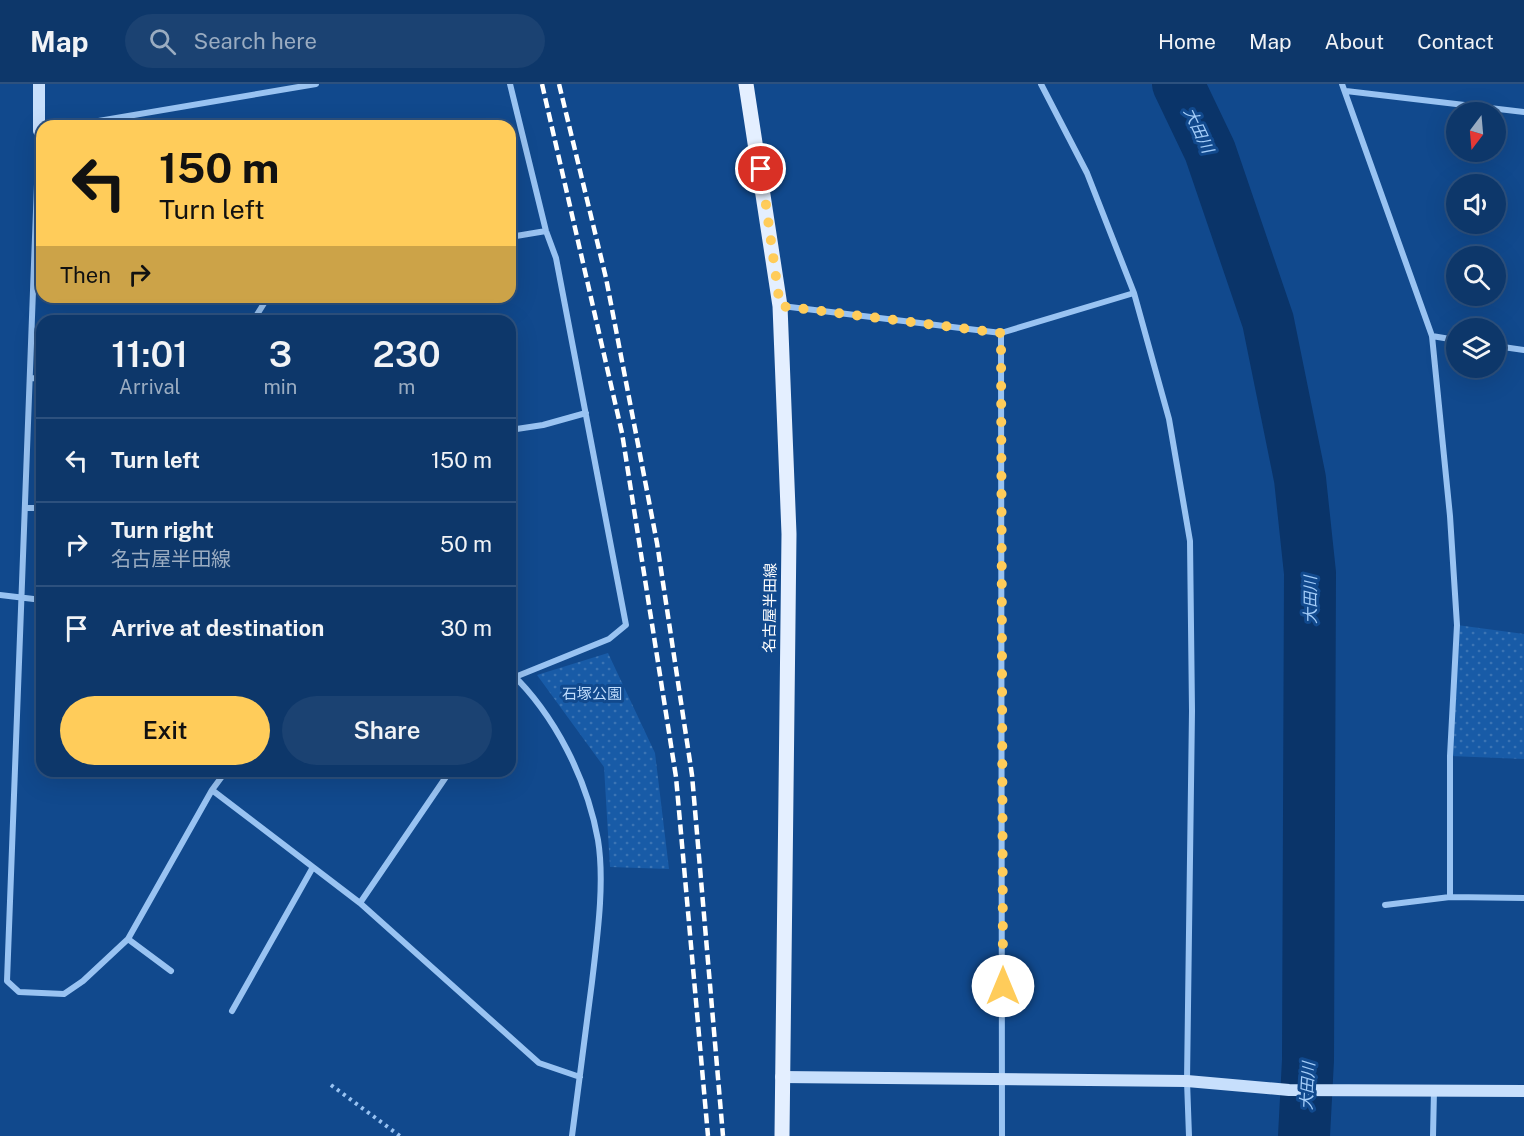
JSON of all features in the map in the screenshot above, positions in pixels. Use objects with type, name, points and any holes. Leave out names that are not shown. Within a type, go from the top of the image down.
[{"type":"main road","name":"名古屋半田線","points":[[746,84],[780,306],[789,534],[782,1136]]},
{"type":"street","points":[[39,84],[40,120]]},
{"type":"street","points":[[104,120],[316,84]]},
{"type":"street","points":[[510,84],[546,231],[556,258],[626,625],[609,639],[516,673]]},
{"type":"street","points":[[1041,84],[1087,173],[1134,293],[1169,419],[1190,541],[1192,711],[1186,1081],[1189,1136]]},
{"type":"street","points":[[1342,84],[1432,336],[1450,516],[1457,625],[1450,756],[1450,897]]},
{"type":"street","points":[[1346,91],[1524,112]]},
{"type":"street","points":[[516,236],[546,231]]},
{"type":"street","points":[[36,241],[7,981],[19,992],[64,994],[83,981],[128,939],[222,777]]},
{"type":"street","points":[[780,306],[1001,333],[1134,293]]},
{"type":"street","points":[[1001,333],[1002,1136]]},
{"type":"street","points":[[1432,336],[1446,338]]},
{"type":"street","points":[[1506,347],[1524,350]]},
{"type":"street","points":[[31,378],[36,379]]},
{"type":"street","points":[[516,429],[543,425],[586,413]]},
{"type":"street","points":[[26,508],[36,508]]},
{"type":"street","points":[[0,595],[21,595],[36,599]]},
{"type":"street","points":[[516,679],[543,711],[567,751],[582,784],[598,841],[600,920],[572,1136]]},
{"type":"street","points":[[360,903],[446,777]]},
{"type":"street","points":[[212,790],[360,903],[539,1063],[580,1077]]},
{"type":"street","points":[[232,1011],[313,867]]},
{"type":"street","points":[[1385,905],[1450,897],[1524,898]]},
{"type":"street","points":[[128,939],[171,971]]},
{"type":"street","points":[[781,1077],[1186,1081],[1289,1090],[1524,1091]]},
{"type":"street","points":[[1433,1136],[1434,1089]]},
{"type":"path","points":[[331,1085],[400,1136]]},
{"type":"green space","points":[[1457,625],[1524,634],[1524,759],[1450,756]]},
{"type":"green space","name":"石塚公園","points":[[608,653],[655,753],[669,869],[610,867],[604,767],[537,675]]},
{"type":"waterway","name":"大田川","points":[[1178,84],[1210,151],[1268,321],[1300,479],[1310,573],[1308,1060],[1304,1136]]},
{"type":"railway","points":[[542,84],[622,433],[676,777],[708,1136]]},
{"type":"railway","points":[[559,84],[606,278],[657,543],[692,775],[723,1136]]},
{"type":"route","points":[[761,169],[780,306],[1001,333],[1003,986]]}]
